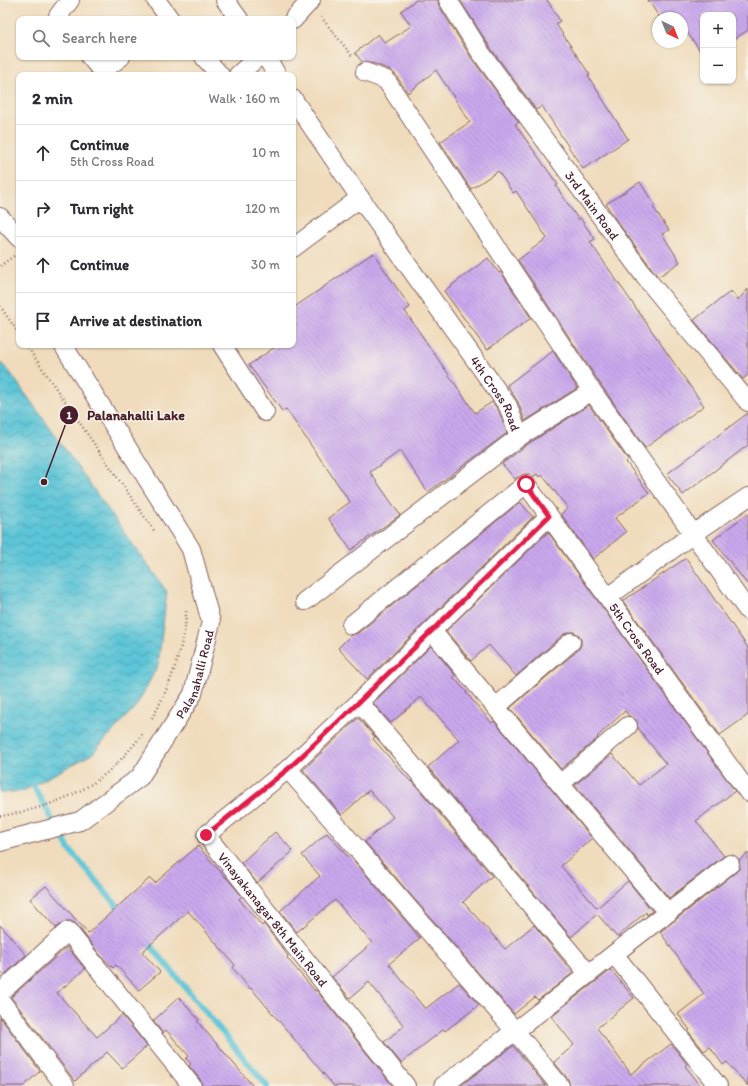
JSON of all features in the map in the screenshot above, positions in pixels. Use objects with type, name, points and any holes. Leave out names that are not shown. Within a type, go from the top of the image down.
[{"type":"street","points":[[58,16],[70,0]]},
{"type":"street","points":[[156,0],[168,16]]},
{"type":"street","points":[[225,0],[237,16]]},
{"type":"street","points":[[296,17],[311,0]]},
{"type":"street","name":"3rd Main Road","points":[[448,0],[481,53],[646,277],[748,402]]},
{"type":"street","points":[[92,60],[98,72]]},
{"type":"street","points":[[100,72],[117,60]]},
{"type":"street","points":[[207,60],[217,72]]},
{"type":"street","points":[[241,72],[255,60]]},
{"type":"street","points":[[268,60],[275,72]]},
{"type":"street","points":[[364,72],[386,80],[592,391],[748,611]]},
{"type":"street","name":"4th Cross Road","points":[[296,102],[360,198],[508,406],[518,437],[592,391]]},
{"type":"street","points":[[296,246],[360,198]]},
{"type":"street","points":[[0,217],[16,235]]},
{"type":"street","name":"Palanahalli Road","points":[[0,842],[80,821],[140,777],[193,694],[211,622],[191,549],[65,348]]},
{"type":"street","points":[[224,348],[265,412]]},
{"type":"street","points":[[305,601],[518,437]]},
{"type":"street","name":"5th Cross Road","points":[[351,625],[526,484],[748,792]]},
{"type":"street","points":[[608,598],[693,534],[748,497]]},
{"type":"street","points":[[549,516],[359,702],[288,769],[515,1030],[560,1086]]},
{"type":"street","points":[[432,631],[668,913]]},
{"type":"street","points":[[496,707],[571,642]]},
{"type":"street","points":[[359,702],[588,973]]},
{"type":"street","points":[[560,784],[628,726]]},
{"type":"street","name":"Vinayakanagar 8th Main Road","points":[[288,769],[206,835],[406,1086]]},
{"type":"street","points":[[443,1086],[730,864]]},
{"type":"street","points":[[0,993],[68,931],[192,1086]]},
{"type":"street","points":[[614,954],[718,1086]]},
{"type":"street","points":[[0,1000],[65,1086]]},
{"type":"path","points":[[321,18],[364,72]]},
{"type":"path","points":[[0,266],[16,254]]},
{"type":"path","points":[[0,306],[16,330]]},
{"type":"path","points":[[28,348],[159,537]]},
{"type":"path","points":[[150,722],[164,694],[173,670],[184,629],[186,607]]},
{"type":"path","points":[[0,816],[12,815],[55,801],[91,784],[111,769],[129,750],[146,728]]},
{"type":"water","points":[[0,362],[9,371],[167,592],[158,665],[137,705],[92,754],[23,791],[0,793]]},
{"type":"building","points":[[416,0],[438,0],[439,6],[472,59],[519,122],[515,124],[558,185],[556,186],[578,219],[580,218],[595,239],[590,242],[704,406],[645,448],[518,260],[547,238],[516,191],[513,193],[498,171],[471,189],[440,142],[470,122],[436,70],[408,93],[395,74],[390,70],[375,64],[362,62],[355,53],[378,34],[385,43],[411,26],[401,11]]},
{"type":"building","points":[[460,0],[547,0],[560,21],[556,24],[590,75],[588,76],[628,139],[583,169],[542,106],[536,110],[490,47]]},
{"type":"building","points":[[648,0],[748,0],[748,30],[736,38],[736,12],[700,12],[700,51],[688,34],[688,12],[656,12]]},
{"type":"building","points":[[640,182],[655,206],[653,207],[669,230],[662,234],[680,262],[658,277],[606,204]]},
{"type":"building","points":[[373,253],[410,307],[405,311],[475,413],[492,402],[499,411],[507,433],[428,492],[400,451],[370,472],[400,515],[351,550],[328,518],[350,502],[286,409],[282,411],[249,365],[274,348],[296,348],[296,306]]},
{"type":"building","points":[[488,258],[499,273],[501,272],[531,318],[487,350],[444,291]]},
{"type":"building","points":[[748,289],[748,375],[743,379],[694,320],[731,291],[738,300]]},
{"type":"building","points":[[553,351],[577,388],[525,421],[518,402],[507,385]]},
{"type":"building","points":[[589,405],[628,460],[626,462],[649,493],[615,518],[626,532],[593,559],[561,514],[568,508],[542,475],[540,477],[537,474],[533,477],[530,474],[524,474],[515,479],[502,464],[525,446]]},
{"type":"building","points":[[748,413],[748,445],[683,495],[667,474]]},
{"type":"building","points":[[520,502],[533,517],[367,679],[338,648],[351,635],[358,633]]},
{"type":"building","points":[[748,513],[748,585],[713,540]]},
{"type":"building","points":[[548,532],[735,791],[696,821],[724,856],[669,898],[575,785],[612,754],[639,785],[666,764],[638,728],[636,720],[629,716],[625,711],[597,737],[598,738],[561,769],[510,708],[578,650],[581,645],[579,635],[574,632],[564,634],[516,676],[489,645],[471,661],[446,631]]},
{"type":"building","points":[[686,558],[748,648],[748,715],[720,735],[623,601]]},
{"type":"building","points":[[431,646],[455,675],[453,677],[467,692],[466,693],[492,723],[494,721],[592,838],[561,866],[597,908],[628,881],[652,911],[647,915],[646,912],[617,937],[597,914],[571,937],[428,767],[459,740],[421,697],[391,723],[373,703]]},
{"type":"building","points":[[358,718],[375,737],[373,739],[411,782],[412,781],[492,876],[463,902],[505,949],[534,925],[573,973],[538,1000],[535,997],[514,1014],[365,842],[393,817],[369,790],[342,815],[303,770]]},
{"type":"building","points":[[275,832],[293,851],[257,883],[241,863]]},
{"type":"building","points":[[327,833],[348,857],[350,856],[420,938],[389,964],[425,1009],[459,983],[479,1005],[445,1031],[444,1029],[401,1063],[384,1042],[404,1026],[369,982],[350,998],[332,977],[372,943],[335,900],[297,932],[280,911],[320,876],[302,855]]},
{"type":"building","points":[[198,846],[242,896],[239,899],[262,926],[264,924],[288,956],[287,958],[315,991],[316,990],[393,1086],[334,1086],[251,988],[250,989],[233,968],[235,965],[188,911],[142,952],[160,972],[139,990],[116,965],[113,968],[100,955],[76,924],[71,921],[66,921],[56,928],[30,899],[46,886],[88,933],[150,878],[155,883]]},
{"type":"building","points":[[748,853],[748,1086],[727,1062],[723,1065],[710,1047],[704,1051],[688,1031],[690,1030],[678,1014],[704,994],[660,932],[736,872],[740,868],[739,860]]},
{"type":"building","points":[[0,925],[26,955],[4,975],[0,970]]},
{"type":"building","points":[[67,947],[85,969],[57,993],[97,1037],[122,1015],[147,1046],[122,1068],[107,1052],[75,1081],[11,997]]},
{"type":"building","points":[[611,970],[634,998],[597,1028],[631,1074],[671,1044],[687,1064],[685,1066],[701,1086],[570,1086],[568,1079],[554,1062],[574,1045],[551,1016]]},
{"type":"building","points":[[179,997],[199,1020],[197,1021],[253,1086],[202,1086],[200,1079],[189,1066],[191,1064],[186,1059],[189,1056],[166,1030],[163,1033],[153,1021]]},
{"type":"building","points":[[0,1017],[40,1071],[24,1086],[0,1086]]},
{"type":"building","points":[[513,1046],[546,1086],[460,1086]]},
{"type":"waterway","points":[[29,778],[69,849],[123,913]]},
{"type":"waterway","points":[[146,940],[267,1086]]},
{"type":"place","name":"Palanahalli Lake","points":[[44,482]]},
{"type":"route","points":[[206,835],[288,769],[359,702],[549,516],[526,484]]}]
